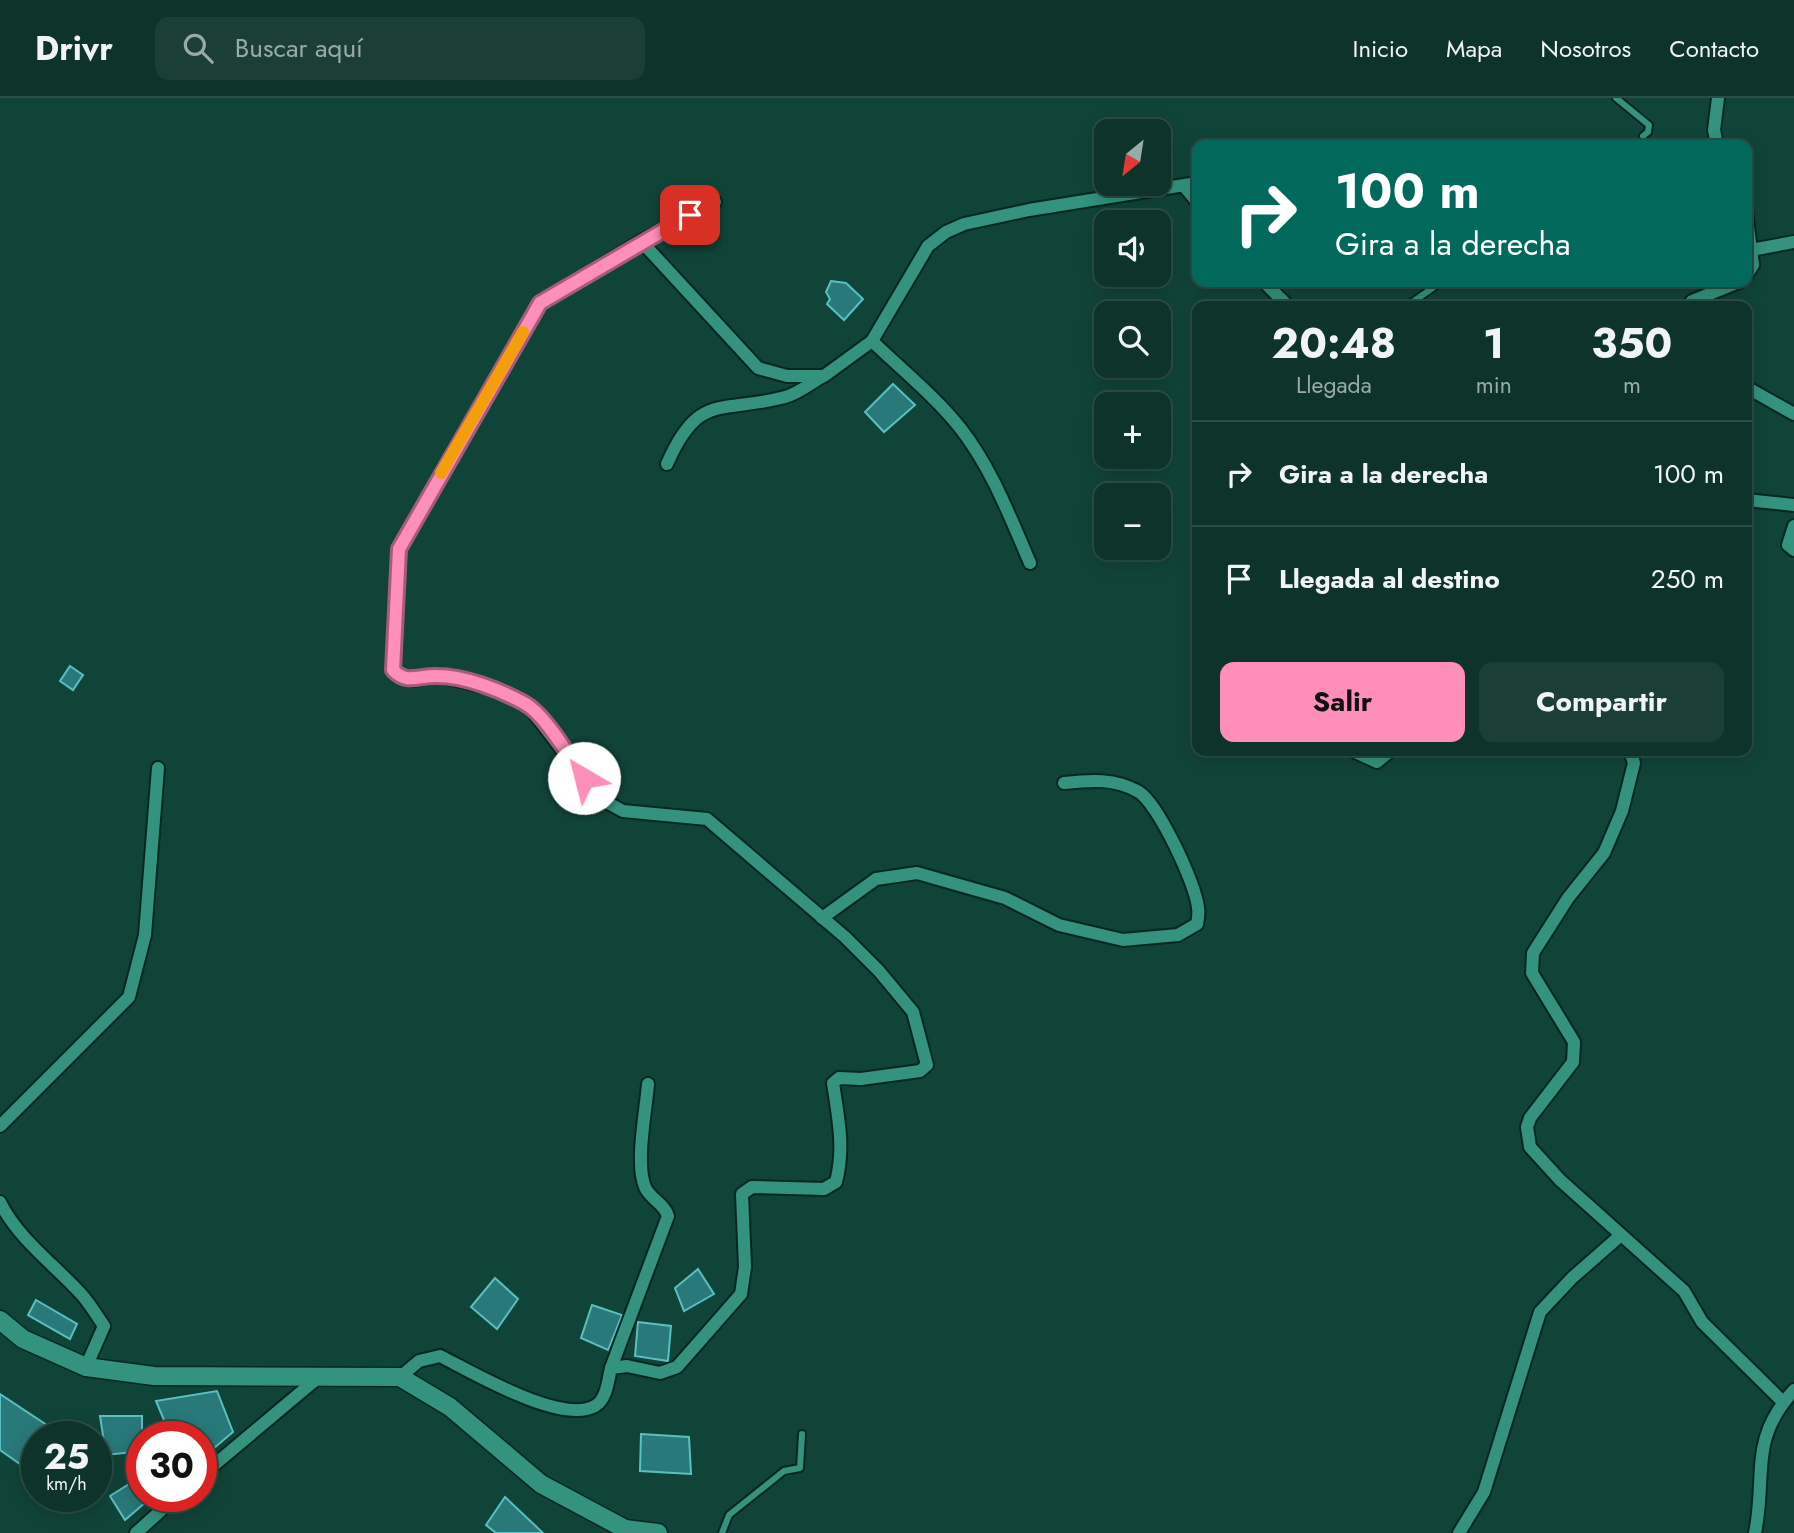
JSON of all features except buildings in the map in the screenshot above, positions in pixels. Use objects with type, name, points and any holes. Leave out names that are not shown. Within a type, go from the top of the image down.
[{"type":"main road","points":[[0,1320],[23,1339],[86,1367],[154,1376],[400,1377],[450,1407],[541,1484],[624,1531],[658,1533]]},
{"type":"street","points":[[1716,140],[1714,131],[1718,98]]},
{"type":"street","points":[[667,464],[683,431],[706,411],[788,396],[824,376],[872,341],[928,246],[946,232],[964,224],[1029,210],[1192,184]]},
{"type":"street","points":[[1184,186],[1192,196]]},
{"type":"street","points":[[611,1368],[627,1366],[660,1373],[677,1367],[741,1294],[745,1267],[742,1194],[752,1187],[824,1188],[836,1182],[841,1163],[833,1083],[839,1078],[861,1079],[920,1071],[926,1065],[913,1012],[879,971],[707,819],[623,811],[599,798],[527,704],[488,687],[437,676],[415,680],[399,677],[393,670],[399,549],[404,536],[540,303],[641,241],[715,202]]},
{"type":"street","points":[[641,241],[758,368],[787,376],[824,376]]},
{"type":"street","points":[[1752,250],[1794,242]]},
{"type":"street","points":[[1269,287],[1283,301]]},
{"type":"street","points":[[1692,301],[1727,287]]},
{"type":"street","points":[[872,341],[959,426],[996,485],[1030,564]]},
{"type":"street","points":[[1752,390],[1794,414]]},
{"type":"street","points":[[1752,501],[1794,505]]},
{"type":"street","points":[[1794,526],[1788,545],[1794,550]]},
{"type":"street","points":[[1364,756],[1377,762],[1384,756]]},
{"type":"street","points":[[1632,756],[1634,763],[1622,811],[1604,853],[1568,898],[1533,953],[1532,973],[1574,1042],[1573,1062],[1527,1127],[1530,1146],[1545,1164],[1620,1235],[1684,1291],[1702,1322],[1783,1402]]},
{"type":"street","points":[[0,1126],[129,997],[145,935],[158,768]]},
{"type":"street","points":[[822,918],[876,879],[917,873],[1005,898],[1059,925],[1123,940],[1178,935],[1197,924],[1198,907],[1190,880],[1155,811],[1140,793],[1096,780],[1064,783]]},
{"type":"street","points":[[400,1377],[419,1361],[440,1356],[525,1396],[568,1410],[584,1410],[597,1405],[604,1396],[611,1368],[668,1216],[666,1208],[646,1191],[641,1176],[648,1084]]},
{"type":"street","points":[[0,1202],[5,1212],[45,1259],[83,1297],[104,1326],[86,1367]]},
{"type":"street","points":[[1459,1533],[1484,1492],[1540,1312],[1572,1278],[1620,1235]]},
{"type":"street","points":[[217,1463],[319,1377]]},
{"type":"street","points":[[1755,1533],[1762,1499],[1759,1464],[1763,1438],[1783,1402],[1794,1390]]},
{"type":"street","points":[[136,1533],[159,1512]]},
{"type":"lane","points":[[1616,98],[1649,125],[1648,132],[1643,136]]},
{"type":"lane","points":[[1414,301],[1434,287]]},
{"type":"lane","points":[[722,1533],[729,1515],[784,1471],[800,1468],[802,1434]]},
{"type":"slow traffic","points":[[441,473],[523,332]]},
{"type":"route","points":[[584,778],[527,704],[488,687],[437,676],[415,680],[399,677],[393,670],[399,549],[404,536],[540,303],[641,241],[690,215]]}]
